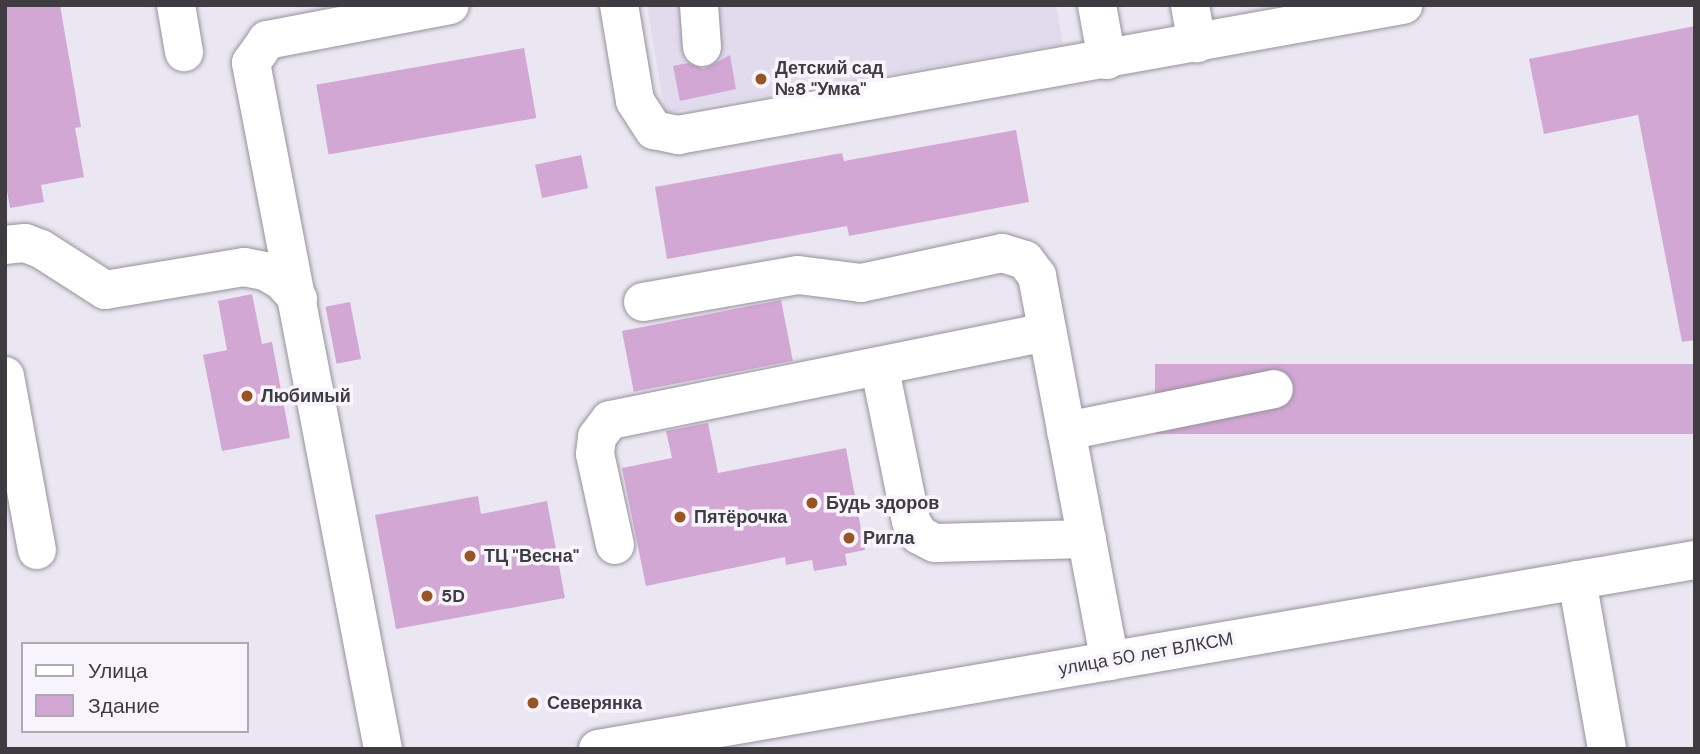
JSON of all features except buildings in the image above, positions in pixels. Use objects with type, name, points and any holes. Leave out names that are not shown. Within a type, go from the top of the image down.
[{"type":"main road","points":[[176,5],[184,52]]},
{"type":"main road","points":[[383,749],[251,63],[267,40],[450,5]]},
{"type":"main road","points":[[619,5],[635,101],[654,130],[678,135],[1107,60],[1353,10],[1403,5]]},
{"type":"main road","points":[[699,5],[702,47]]},
{"type":"main road","points":[[1097,5],[1107,60]]},
{"type":"main road","points":[[1190,5],[1197,43]]},
{"type":"main road","points":[[5,245],[25,243],[41,249],[105,290],[244,267],[282,281],[298,299]]},
{"type":"main road","points":[[643,302],[798,275],[861,283],[1002,253],[1025,260],[1037,276],[1110,661]]},
{"type":"main road","points":[[615,545],[595,454],[597,437],[610,420],[880,369],[1047,332]]},
{"type":"main road","points":[[880,369],[911,521],[919,535],[935,543],[1087,539]]},
{"type":"main road","points":[[5,376],[37,550]]},
{"type":"main road","points":[[1066,431],[1274,389]]},
{"type":"main road","name":"улица 50 лет ВЛКСМ","points":[[598,749],[1695,560]]},
{"type":"main road","points":[[1577,580],[1607,749]]},
{"type":"shaded area","name":"Детский сад №8 \"Умка\"","points":[[647,5],[1056,5],[1063,44],[665,113]]},
{"type":"place","name":"Детский сад №8 \"Умка\"","points":[[761,79]]},
{"type":"place","name":"Любимый","points":[[247,396]]},
{"type":"place","name":"Будь здоров","points":[[812,503]]},
{"type":"place","name":"Пятёрочка","points":[[680,517]]},
{"type":"place","name":"Ригла","points":[[849,538]]},
{"type":"place","name":"ТЦ \"Весна\"","points":[[470,556]]},
{"type":"place","name":"5D","points":[[427,596]]},
{"type":"place","name":"Северянка","points":[[533,703]]}]
